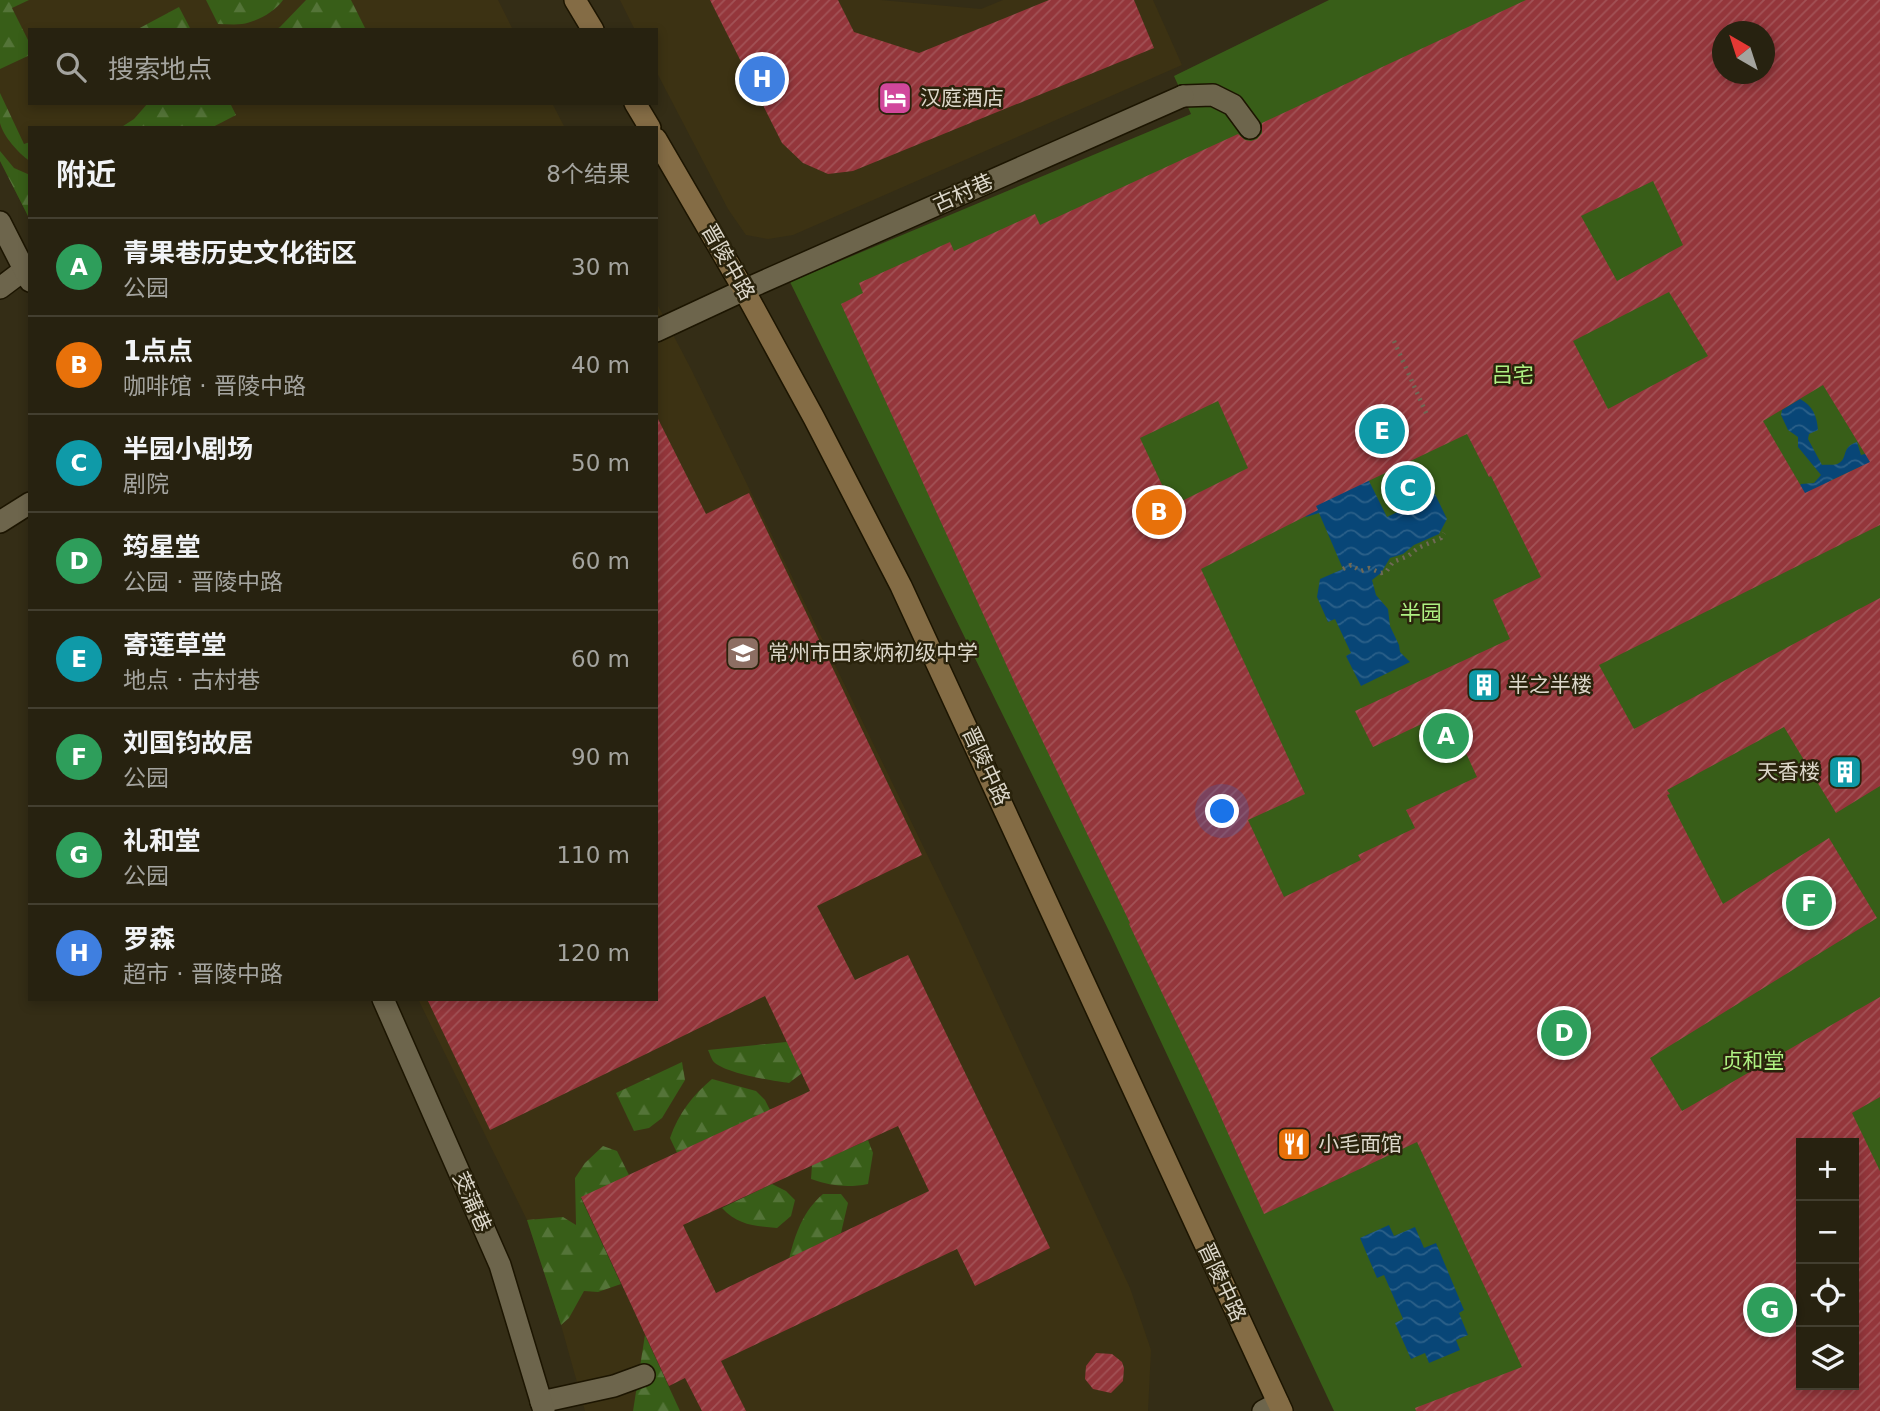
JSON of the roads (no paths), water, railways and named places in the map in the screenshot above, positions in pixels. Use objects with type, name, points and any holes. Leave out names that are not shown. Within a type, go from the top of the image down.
[{"type":"main road","points":[[575,0],[592,28]]},
{"type":"main road","points":[[636,105],[649,126]]},
{"type":"main road","name":"晋陵中路","points":[[658,142],[744,290],[901,586],[1274,1408]]},
{"type":"street","name":"古村巷","points":[[658,330],[1182,96],[1213,95],[1233,105],[1250,128]]},
{"type":"street","points":[[0,222],[27,275],[0,288]]},
{"type":"street","points":[[0,522],[28,504]]},
{"type":"street","name":"茭蒲巷","points":[[384,1001],[500,1265],[543,1406]]},
{"type":"street","points":[[543,1406],[644,1375]]},
{"type":"water","points":[[1800,399],[1811,408],[1815,416],[1818,430],[1809,434],[1808,439],[1822,465],[1839,463],[1849,447],[1857,442],[1861,455],[1880,450],[1880,479],[1862,466],[1830,481],[1814,503],[1796,492],[1801,484],[1814,483],[1821,475],[1798,447],[1798,437],[1788,430],[1781,415],[1782,410]]},
{"type":"water","points":[[1289,477],[1369,481],[1387,517],[1435,494],[1447,519],[1439,534],[1414,545],[1403,554],[1390,558],[1381,573],[1372,580],[1376,595],[1388,609],[1390,626],[1400,652],[1410,662],[1361,686],[1346,656],[1351,653],[1335,619],[1328,622],[1317,597],[1320,579],[1343,569],[1319,513],[1306,517]]},
{"type":"water","points":[[1389,1225],[1394,1236],[1415,1227],[1424,1248],[1436,1243],[1464,1310],[1459,1313],[1468,1335],[1456,1340],[1460,1350],[1429,1363],[1425,1353],[1411,1359],[1395,1323],[1403,1319],[1384,1275],[1377,1278],[1360,1238]]},
{"type":"place","name":"罗森","points":[[762,79]]},
{"type":"place","name":"汉庭酒店","points":[[895,98]]},
{"type":"place","name":"寄莲草堂","points":[[1382,431]]},
{"type":"place","name":"半园小剧场","points":[[1408,488]]},
{"type":"place","name":"1点点","points":[[1159,512]]},
{"type":"place","name":"常州市田家炳初级中学","points":[[743,653]]},
{"type":"place","name":"半之半楼","points":[[1484,685]]},
{"type":"place","name":"青果巷历史文化街区","points":[[1446,736]]},
{"type":"place","name":"天香楼","points":[[1845,772]]},
{"type":"place","name":"刘国钧故居","points":[[1809,903]]},
{"type":"place","name":"筠星堂","points":[[1564,1033]]},
{"type":"place","name":"小毛面馆","points":[[1294,1144]]},
{"type":"place","name":"礼和堂","points":[[1770,1310]]},
{"type":"park label","name":"吕宅","points":[[1513,375]]},
{"type":"park label","name":"半园","points":[[1421,613]]},
{"type":"park label","name":"贞和堂","points":[[1753,1061]]}]
